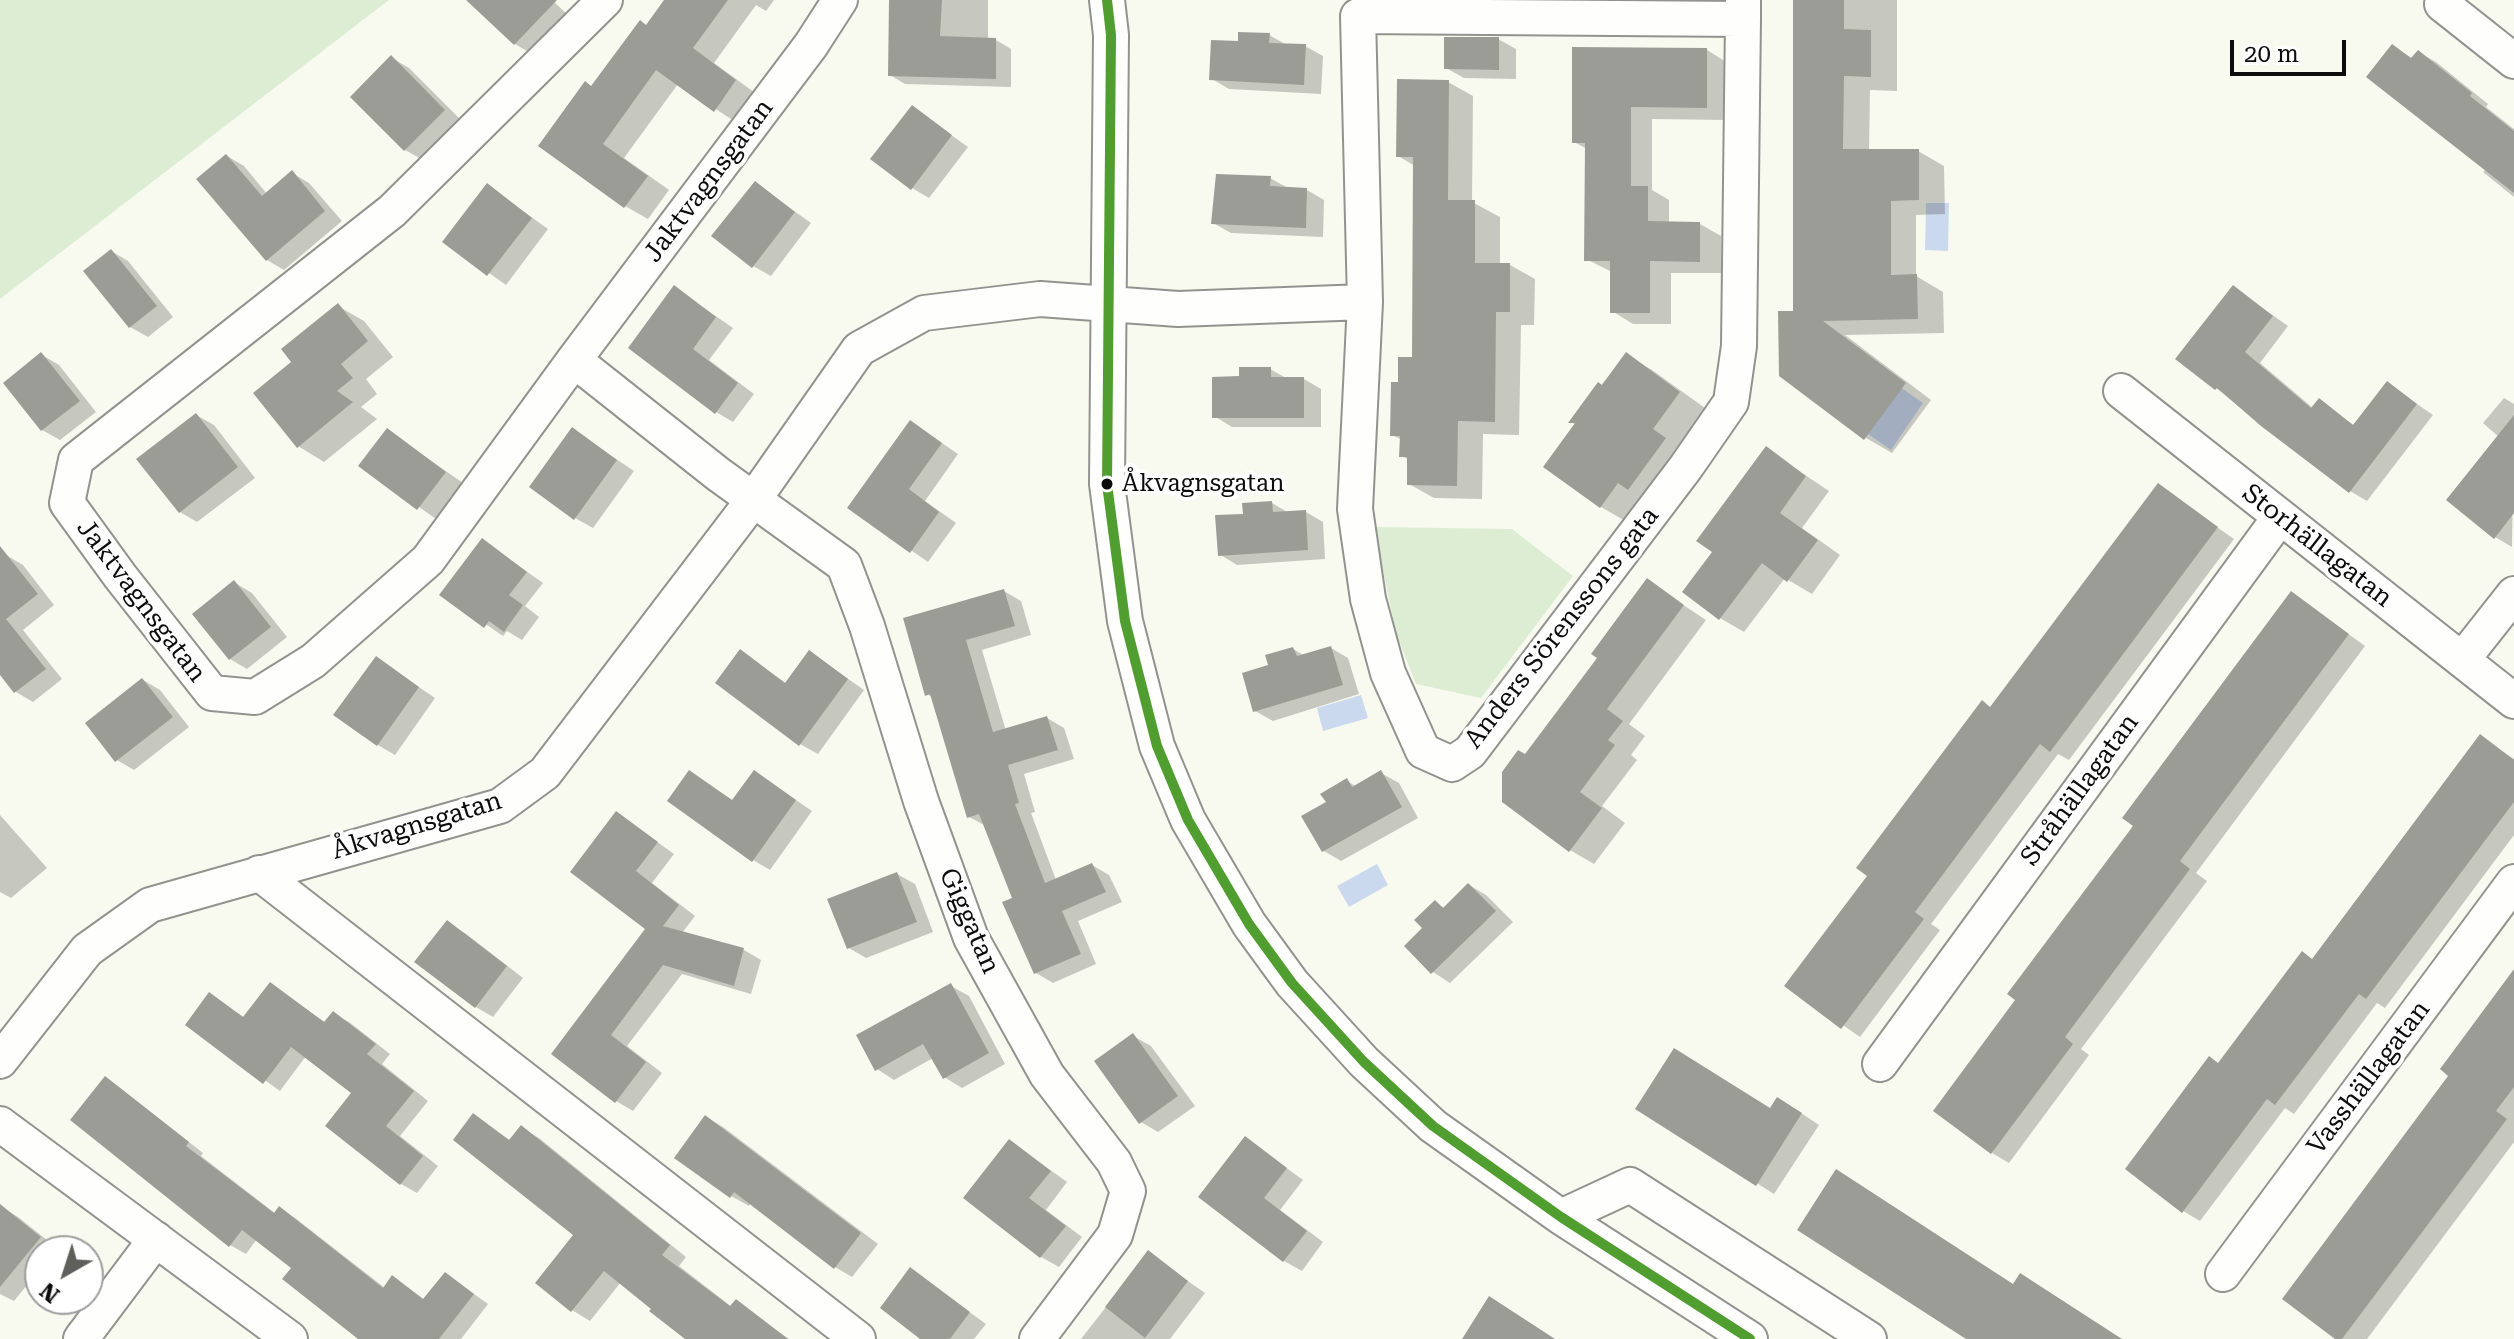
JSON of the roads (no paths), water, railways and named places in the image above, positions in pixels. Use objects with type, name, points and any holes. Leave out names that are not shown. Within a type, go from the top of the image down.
[{"type":"street","name":"Jaktvagnsgatan","points":[[605,0],[392,211],[76,460],[67,503],[212,693],[255,697],[313,661],[428,560],[811,45],[840,0]]},
{"type":"street","points":[[1107,0],[1111,35],[1107,484],[1125,621],[1157,746],[1188,820],[1249,924],[1292,983],[1364,1062],[1442,1134],[1561,1217],[1750,1339]]},
{"type":"street","points":[[2442,4],[2514,61]]},
{"type":"street","name":"Anders Sörenssons gata","points":[[1743,10],[1739,346],[1731,402],[1686,467],[1470,752],[1452,764],[1423,751],[1388,673],[1368,599],[1355,509],[1365,302],[1358,16],[1743,10]]},
{"type":"street","name":"Åkvagnsgatan","points":[[0,1061],[87,950],[150,905],[500,806],[545,773],[754,499],[859,349],[924,313],[1040,299],[1109,304]]},
{"type":"street","points":[[1109,304],[1178,309],[1365,302]]},
{"type":"street","points":[[574,360],[754,499]]},
{"type":"street","name":"Storhällagatan","points":[[2121,391],[2514,701]]},
{"type":"street","name":"Giggatan","points":[[754,499],[844,565],[867,626],[921,801],[971,938],[1047,1075],[1114,1162],[1128,1191],[1115,1235],[1037,1339]]},
{"type":"street","name":"Stråhällagatan","points":[[1880,1064],[2280,517]]},
{"type":"street","points":[[2462,660],[2514,594]]},
{"type":"street","points":[[259,873],[858,1339]]},
{"type":"street","name":"Vasshällagatan","points":[[2223,1274],[2514,882]]},
{"type":"street","points":[[0,1124],[290,1339]]},
{"type":"street","points":[[1561,1217],[1630,1185],[1869,1339]]},
{"type":"street","points":[[81,1339],[156,1239]]},
{"type":"water","points":[[1926,203],[1949,203],[1948,251],[1925,250]]},
{"type":"water","points":[[1900,387],[1923,403],[1891,450],[1868,434]]},
{"type":"water","points":[[1361,695],[1368,718],[1323,731],[1317,708]]},
{"type":"water","points":[[1377,864],[1388,885],[1349,907],[1337,886]]},
{"type":"place","name":"Åkvagnsgatan","points":[[1107,484]]}]
